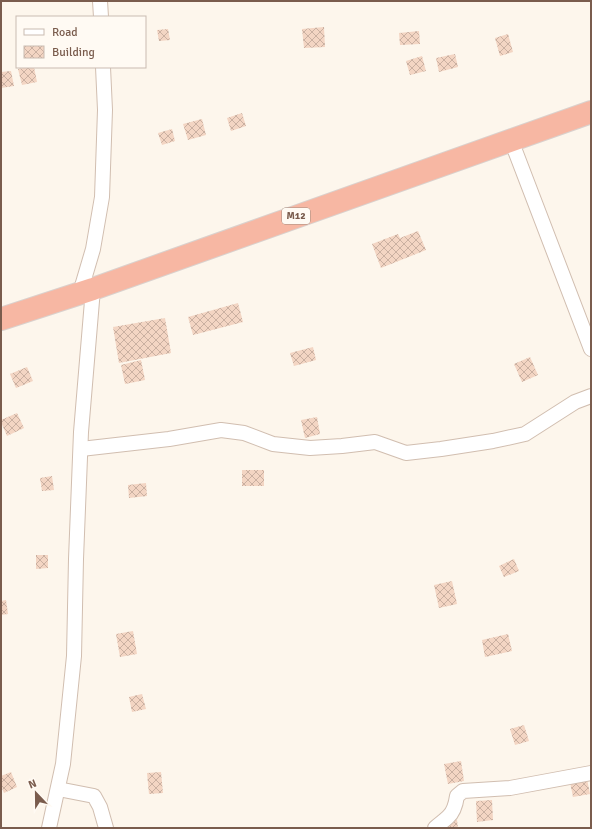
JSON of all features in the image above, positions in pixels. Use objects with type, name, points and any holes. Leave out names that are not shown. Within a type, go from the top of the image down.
[{"type":"highway","name":"M12","points":[[1,319],[86,291],[591,112]]},
{"type":"street","points":[[100,1],[101,16]]},
{"type":"street","points":[[49,828],[63,764],[74,656],[86,291],[102,196],[105,110],[103,68]]},
{"type":"street","points":[[511,140],[591,349]]},
{"type":"street","points":[[81,449],[169,439],[221,430],[244,433],[274,444],[310,448],[375,442],[406,453],[493,441],[525,434],[575,402],[591,396]]},
{"type":"street","points":[[435,828],[440,822],[450,816],[456,806],[457,796],[463,791],[510,788],[591,773]]},
{"type":"street","points":[[58,789],[94,796],[100,807],[106,828]]},
{"type":"building","points":[[324,27],[325,47],[304,48],[302,29]]},
{"type":"building","points":[[168,29],[170,40],[159,41],[157,30]]},
{"type":"building","points":[[419,31],[420,44],[400,45],[399,33]]},
{"type":"building","points":[[508,34],[513,52],[500,56],[495,38]]},
{"type":"building","points":[[455,54],[458,67],[439,72],[436,58]]},
{"type":"building","points":[[422,56],[426,71],[410,75],[406,61]]},
{"type":"building","points":[[34,68],[37,82],[22,85],[18,69]]},
{"type":"building","points":[[11,71],[14,86],[1,88],[1,72]]},
{"type":"building","points":[[242,113],[246,126],[231,131],[227,118]]},
{"type":"building","points":[[202,119],[206,135],[188,140],[183,124]]},
{"type":"building","points":[[172,129],[175,141],[162,145],[158,133]]},
{"type":"building","points":[[418,231],[426,250],[381,268],[372,244],[398,234],[400,238]]},
{"type":"building","points":[[238,303],[243,322],[193,335],[188,317]]},
{"type":"building","points":[[165,318],[171,353],[119,363],[113,327]]},
{"type":"building","points":[[313,347],[316,360],[294,366],[290,353]]},
{"type":"building","points":[[530,357],[538,375],[522,382],[514,364]]},
{"type":"building","points":[[141,360],[145,380],[125,384],[121,365]]},
{"type":"building","points":[[27,367],[33,381],[16,388],[10,374]]},
{"type":"building","points":[[17,413],[24,428],[7,436],[1,420]]},
{"type":"building","points":[[317,417],[320,434],[305,438],[301,420]]},
{"type":"building","points":[[242,470],[264,470],[264,486],[242,486]]},
{"type":"building","points":[[52,476],[54,490],[42,491],[40,478]]},
{"type":"building","points":[[146,483],[147,496],[129,498],[128,485]]},
{"type":"building","points":[[36,555],[48,555],[48,568],[36,569]]},
{"type":"building","points":[[514,559],[519,571],[504,577],[499,566]]},
{"type":"building","points":[[452,581],[457,604],[439,608],[434,585]]},
{"type":"building","points":[[6,600],[8,614],[1,615],[1,601]]},
{"type":"building","points":[[133,631],[137,654],[120,657],[116,634]]},
{"type":"building","points":[[508,634],[512,651],[485,657],[482,640]]},
{"type":"building","points":[[142,694],[146,709],[132,712],[129,697]]},
{"type":"building","points":[[524,725],[529,741],[515,745],[510,729]]},
{"type":"building","points":[[461,761],[464,781],[448,784],[444,764]]},
{"type":"building","points":[[11,772],[17,787],[4,793],[1,786],[1,776]]},
{"type":"building","points":[[161,772],[163,793],[149,794],[147,773]]},
{"type":"building","points":[[587,779],[590,794],[573,797],[570,782]]},
{"type":"building","points":[[492,800],[493,820],[477,822],[476,801]]},
{"type":"building","points":[[457,820],[458,828],[444,828],[443,821]]}]
